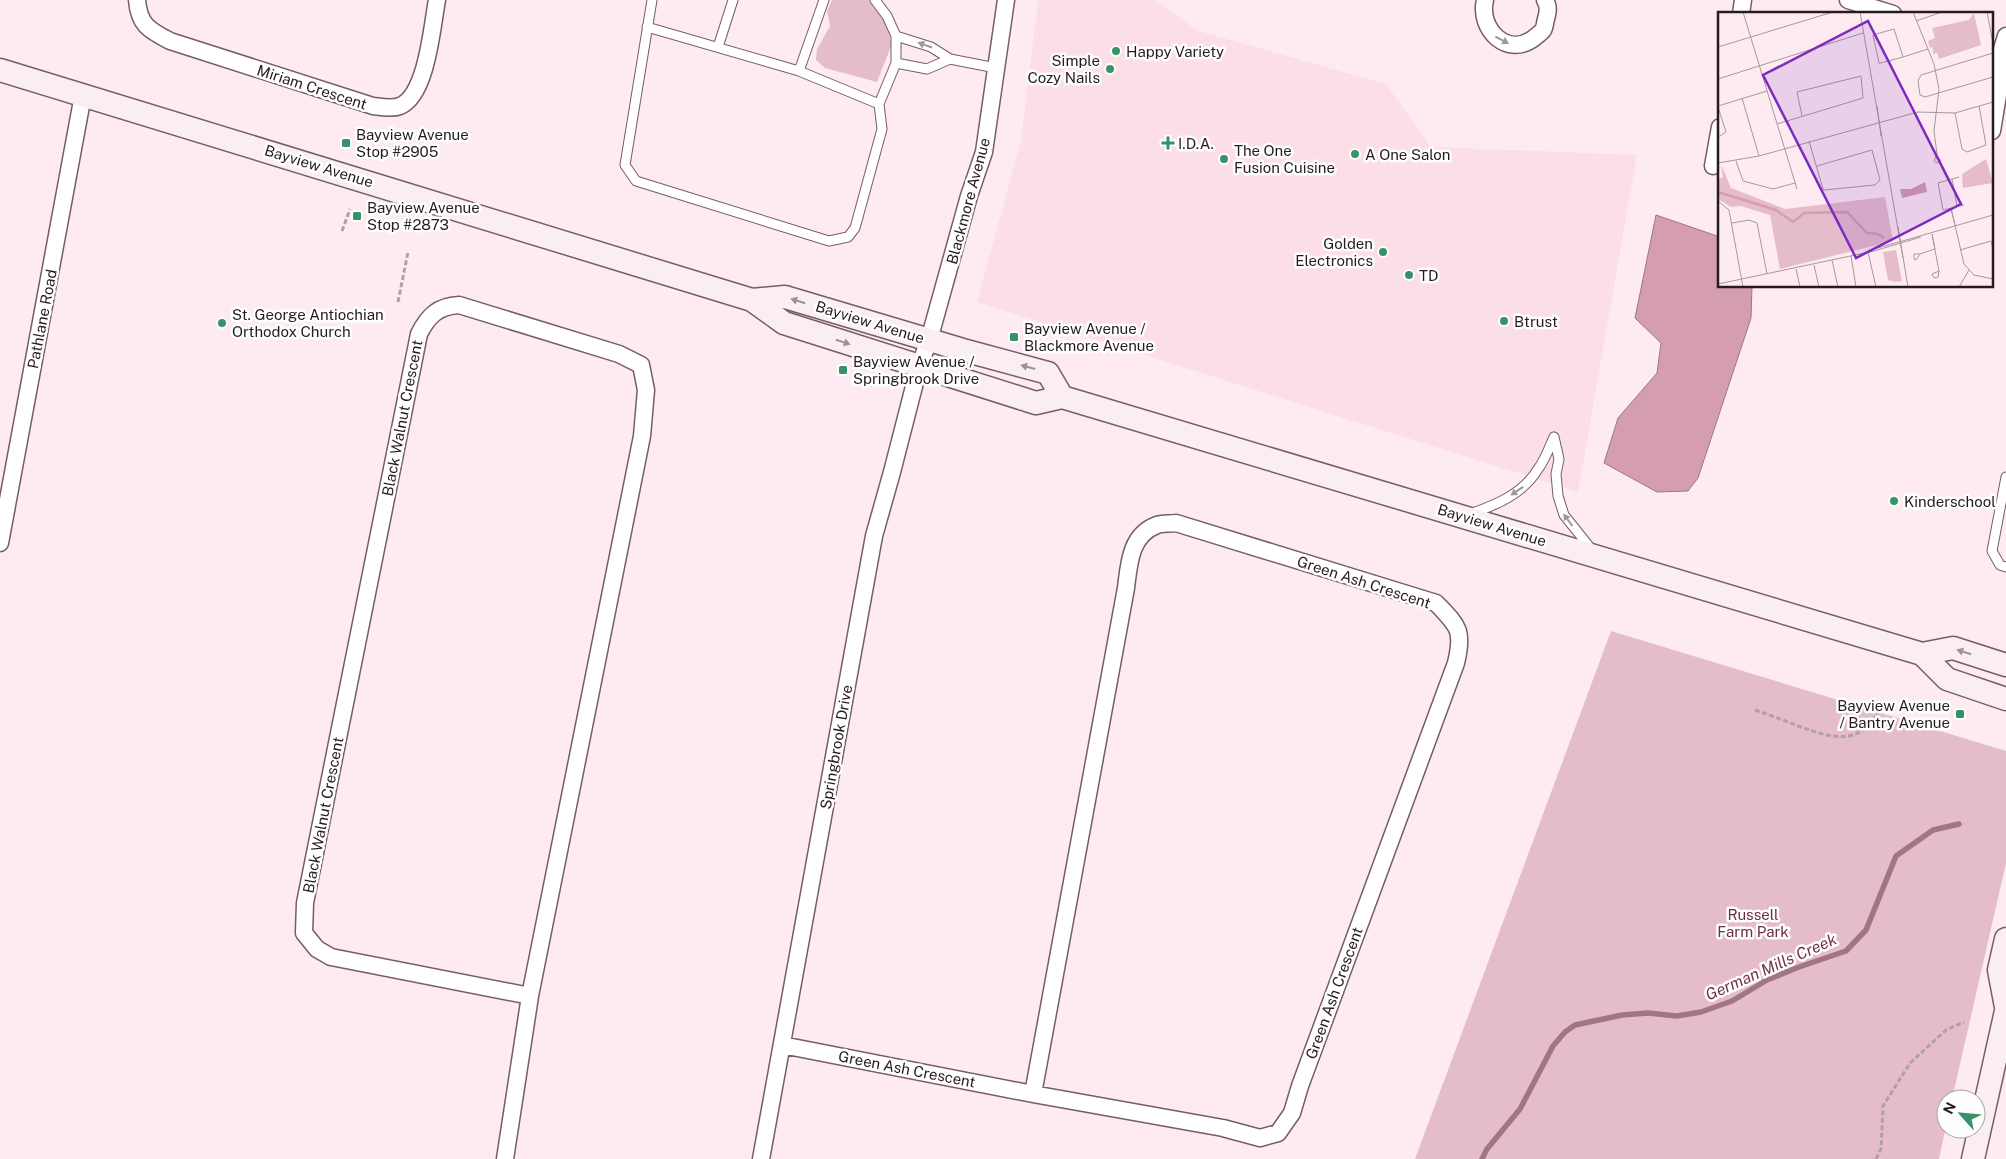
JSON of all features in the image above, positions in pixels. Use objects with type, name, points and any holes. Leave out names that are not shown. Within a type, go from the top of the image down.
[{"type":"main road","name":"Bayview Avenue","points":[[0,70],[752,300],[784,323],[1036,403],[1062,396],[1922,654],[1953,648],[2006,665]]},
{"type":"main road","name":"Bayview Avenue","points":[[752,300],[785,297],[1048,373],[1062,396]]},
{"type":"main road","name":"Bayview Avenue","points":[[1922,654],[1947,679],[2006,699]]},
{"type":"main road","points":[[1973,1159],[2005,1015],[1999,970],[2006,939]]},
{"type":"street","name":"Miriam Crescent","points":[[137,0],[138,14],[148,29],[170,41],[373,106],[387,108],[401,106],[413,94],[423,75],[437,0]]},
{"type":"street","name":"Blackmore Avenue","points":[[929,340],[984,152],[1006,0]]},
{"type":"street","points":[[1485,0],[1482,9],[1484,21],[1491,35],[1508,44],[1528,43],[1543,31],[1549,7],[1545,0]]},
{"type":"street","points":[[1848,0],[1887,12]]},
{"type":"street","points":[[1994,126],[2003,106],[2000,42]]},
{"type":"street","name":"Pathlane Road","points":[[0,543],[83,95]]},
{"type":"street","points":[[1713,166],[1718,139]]},
{"type":"street","name":"Black Walnut Crescent","points":[[505,1159],[530,996],[642,436],[646,390],[641,365],[619,354],[459,305],[446,306],[426,319],[419,334],[305,903],[304,933],[317,949],[331,957],[530,996]]},
{"type":"street","name":"Springbrook Drive","points":[[760,1159],[874,536],[919,367],[929,340]]},
{"type":"street","name":"Green Ash Crescent","points":[[782,1045],[1033,1094],[1223,1128],[1260,1138],[1278,1133],[1292,1113],[1300,1086],[1456,663],[1460,643],[1455,623],[1436,604],[1176,523],[1157,525],[1138,536],[1130,559],[1033,1094]]},
{"type":"lane","points":[[652,0],[625,165],[636,181],[829,242],[848,237],[855,228],[882,129],[879,104],[896,63],[896,36],[887,16],[875,0]]},
{"type":"lane","points":[[718,48],[733,0]]},
{"type":"lane","points":[[799,71],[824,0]]},
{"type":"lane","points":[[647,27],[799,71],[879,104]]},
{"type":"lane","points":[[896,36],[932,47],[950,59],[996,68]]},
{"type":"lane","points":[[896,63],[927,69],[950,59]]},
{"type":"lane","points":[[1463,517],[1498,504],[1526,485],[1538,469],[1554,437],[1560,459],[1556,474],[1558,496],[1564,515],[1599,558]]},
{"type":"lane","points":[[2006,476],[1992,551],[2000,565],[2006,567]]},
{"type":"path","points":[[342,231],[350,209]]},
{"type":"path","points":[[398,302],[408,252]]},
{"type":"path","points":[[1755,710],[1829,737],[1853,736],[1868,727],[1880,708]]},
{"type":"path","points":[[1876,1159],[1880,1149],[1884,1106],[1910,1063],[1946,1030],[1964,1022]]},
{"type":"shaded area","points":[[1038,0],[1155,0],[1198,31],[1386,84],[1431,147],[1637,155],[1578,492],[977,302],[1021,141]]},
{"type":"shaded area","points":[[1656,215],[1718,236],[1718,288],[1752,288],[1751,318],[1698,478],[1688,491],[1657,492],[1604,463],[1618,418],[1657,373],[1661,343],[1635,318]]},
{"type":"green space","points":[[832,0],[872,0],[883,16],[892,44],[877,82],[825,68],[816,60],[817,49],[830,26],[827,11]]},
{"type":"green space","name":"Russell Farm Park","points":[[1611,631],[2006,751],[2006,863],[1954,1089],[1936,1089],[1936,1139],[1943,1139],[1939,1159],[1415,1159]]},
{"type":"waterway","name":"German Mills Creek","points":[[1482,1159],[1487,1149],[1520,1109],[1553,1046],[1565,1032],[1575,1025],[1622,1015],[1648,1013],[1677,1016],[1701,1012],[1732,1001],[1767,980],[1846,951],[1866,930],[1896,856],[1933,830],[1959,824]]},
{"type":"place","name":"Happy Variety","points":[[1116,51]]},
{"type":"place","name":"Simple Cozy Nails","points":[[1110,69]]},
{"type":"place","name":"Bayview Avenue Stop #2905","points":[[346,143]]},
{"type":"place","name":"I.D.A.","points":[[1168,143]]},
{"type":"place","name":"A One Salon","points":[[1355,154]]},
{"type":"place","name":"The One Fusion Cuisine","points":[[1224,159]]},
{"type":"place","name":"Bayview Avenue Stop #2873","points":[[357,216]]},
{"type":"place","name":"Golden Electronics","points":[[1383,252]]},
{"type":"place","name":"TD","points":[[1409,275]]},
{"type":"place","name":"Btrust","points":[[1504,321]]},
{"type":"place","name":"St. George Antiochian Orthodox Church","points":[[222,323]]},
{"type":"place","name":"Bayview Avenue / Blackmore Avenue","points":[[1014,337]]},
{"type":"place","name":"Bayview Avenue / Springbrook Drive","points":[[843,370]]},
{"type":"place","name":"Kinderschool","points":[[1894,501]]},
{"type":"place","name":"Bayview Avenue / Bantry Avenue","points":[[1960,714]]}]
